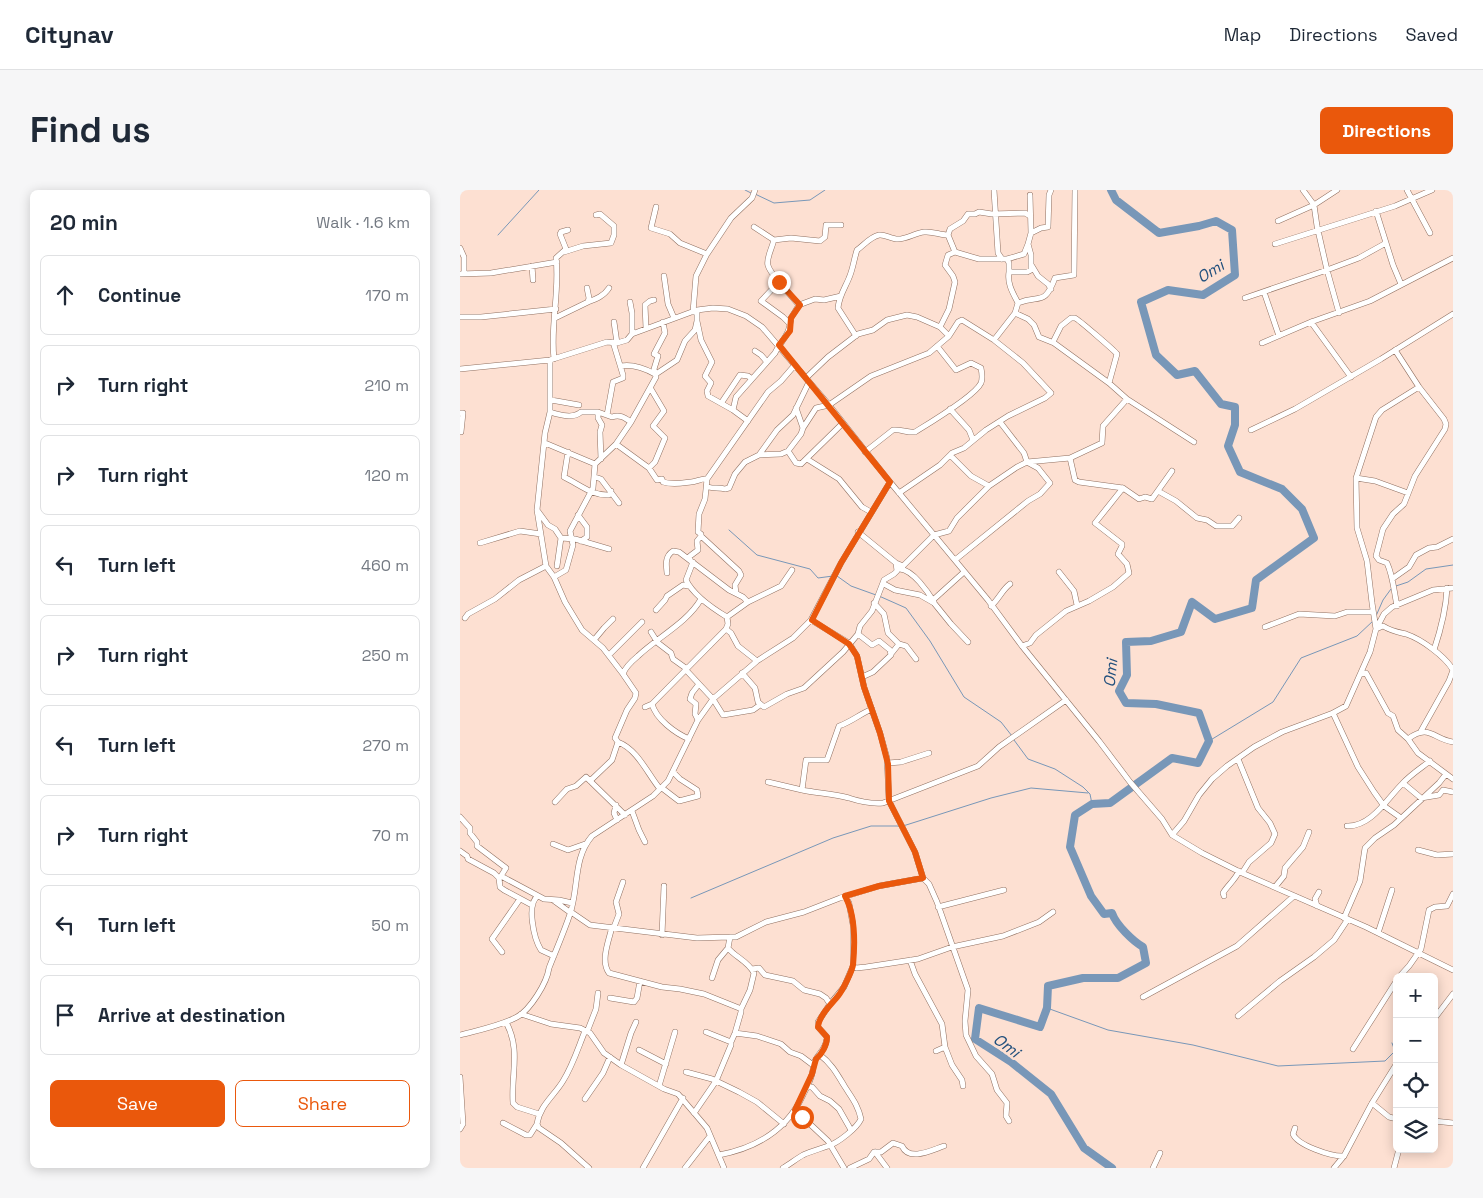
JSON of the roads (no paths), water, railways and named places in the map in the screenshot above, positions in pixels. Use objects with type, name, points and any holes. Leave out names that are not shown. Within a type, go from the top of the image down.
[{"type":"street","points":[[748,421],[722,402],[708,396],[707,391],[711,383],[705,376],[712,362],[701,340],[695,311],[696,276],[707,254],[731,218],[752,198],[755,190]]},
{"type":"street","points":[[994,190],[996,195],[998,253],[1007,260],[1010,272],[1008,283],[1018,303],[1014,313],[994,340]]},
{"type":"street","points":[[1030,233],[1048,227],[1049,195],[1051,190]]},
{"type":"street","points":[[1018,303],[1038,300],[1049,293],[1056,278],[1071,276],[1075,273],[1075,190]]},
{"type":"street","points":[[1302,190],[1314,205],[1327,270],[1339,313]]},
{"type":"street","points":[[1278,221],[1314,205],[1337,190]]},
{"type":"street","points":[[1407,190],[1430,233]]},
{"type":"street","points":[[1275,244],[1412,200],[1432,190]]},
{"type":"street","points":[[940,327],[949,309],[955,282],[945,265],[948,255],[955,252],[979,259],[1007,260],[1024,254],[1030,233],[1030,195]]},
{"type":"street","points":[[656,207],[651,228],[670,234],[680,244],[707,254]]},
{"type":"street","points":[[1376,211],[1401,284]]},
{"type":"street","points":[[955,252],[948,234],[950,229],[963,221],[968,214],[979,212],[1025,213],[1030,216]]},
{"type":"street","points":[[590,781],[612,760],[618,742],[616,738],[618,731],[627,710],[636,698],[636,693],[609,655],[582,630],[570,612],[554,577],[548,569],[537,510],[545,433],[551,400],[558,255],[583,246],[611,243],[614,235],[614,226],[600,214],[596,215]]},
{"type":"street","points":[[754,227],[774,240],[791,238],[820,241],[825,237],[826,225],[841,225]]},
{"type":"street","points":[[564,252],[566,249],[560,234],[568,230]]},
{"type":"street","points":[[856,336],[838,308],[840,296],[849,278],[856,250],[866,245],[869,239],[880,234],[899,239],[922,232],[948,234]]},
{"type":"street","points":[[774,240],[766,262],[767,266],[800,305]]},
{"type":"street","points":[[1245,298],[1359,258],[1386,243]]},
{"type":"street","points":[[1028,244],[1032,265],[1038,276],[1051,289]]},
{"type":"street","points":[[460,248],[464,257],[462,274],[491,273],[557,262]]},
{"type":"street","points":[[1262,343],[1311,322],[1370,301],[1453,258]]},
{"type":"street","points":[[1010,272],[1027,272],[1031,270],[1032,265]]},
{"type":"street","points":[[532,266],[533,280]]},
{"type":"street","points":[[664,276],[668,304],[674,318]]},
{"type":"street","points":[[779,282],[761,302],[790,324]]},
{"type":"street","points":[[588,288],[588,302]]},
{"type":"street","points":[[555,318],[598,298],[606,293],[609,288]]},
{"type":"street","points":[[1264,292],[1279,336]]},
{"type":"street","points":[[733,410],[736,397],[776,353],[779,345],[790,331],[791,318],[800,305],[815,299],[824,300],[840,296]]},
{"type":"street","points":[[646,328],[645,305],[654,300]]},
{"type":"street","points":[[630,302],[632,334]]},
{"type":"street","points":[[460,317],[481,318],[556,309]]},
{"type":"street","points":[[460,369],[552,360],[607,342],[615,343],[626,340],[632,334],[646,328],[695,311],[728,309],[746,316],[762,327],[779,345],[794,366],[829,405],[1099,740],[1130,782],[1162,819],[1172,835],[1202,853],[1241,872],[1378,933],[1453,970]]},
{"type":"street","points":[[1014,313],[1028,319],[1034,325],[1040,337],[1053,342],[1109,383],[1127,399],[1194,442]]},
{"type":"street","points":[[1251,430],[1295,409],[1453,314]]},
{"type":"street","points":[[759,455],[777,430],[793,414],[807,380],[828,357],[856,336],[873,330],[887,320],[907,315],[940,327],[949,336]]},
{"type":"street","points":[[1053,342],[1065,321],[1070,318],[1079,321],[1117,354],[1109,383]]},
{"type":"street","points":[[708,487],[729,488],[735,474],[745,462],[759,455],[781,454],[788,451],[802,434],[803,428],[816,408],[829,405],[871,376],[929,353],[949,336],[958,322],[962,320],[994,340],[1023,363],[1051,393],[1046,398],[1023,408],[1000,422],[950,455],[940,465],[899,493]]},
{"type":"street","points":[[656,374],[677,360],[685,341],[695,330],[698,321]]},
{"type":"street","points":[[606,415],[613,382],[623,378],[615,343],[614,322]]},
{"type":"street","points":[[595,464],[616,444],[651,389],[656,377],[654,370],[658,356],[654,354],[665,332],[663,322]]},
{"type":"street","points":[[1311,322],[1351,376]]},
{"type":"street","points":[[865,452],[893,430],[909,433],[915,432],[950,409],[981,384],[983,375],[980,368],[971,363],[956,370],[938,346]]},
{"type":"street","points":[[1395,350],[1446,424],[1442,435],[1415,476],[1404,504],[1393,514],[1383,529],[1376,556],[1379,560],[1387,563],[1397,606]]},
{"type":"street","points":[[755,351],[767,362]]},
{"type":"street","points":[[621,366],[640,367],[656,374]]},
{"type":"street","points":[[736,593],[734,585],[741,575],[698,532],[699,514],[708,487],[707,479],[768,392],[794,366]]},
{"type":"street","points":[[722,402],[740,375],[752,379]]},
{"type":"street","points":[[1376,629],[1367,561],[1357,528],[1356,478],[1376,418],[1382,410],[1419,387]]},
{"type":"street","points":[[649,468],[655,462],[665,438],[653,426],[664,411],[651,389]]},
{"type":"street","points":[[897,566],[903,566],[934,536],[949,531],[957,518],[989,486],[1017,467],[1028,462],[1070,458],[1102,443],[1103,426],[1127,399]]},
{"type":"street","points":[[551,400],[579,405]]},
{"type":"street","points":[[796,408],[803,428]]},
{"type":"street","points":[[950,409],[969,430],[973,440]]},
{"type":"street","points":[[550,412],[569,416],[577,416],[581,412],[598,412],[612,417],[616,415],[621,416],[631,422]]},
{"type":"street","points":[[598,412],[598,418],[602,425],[600,432],[601,459]]},
{"type":"street","points":[[460,413],[463,414],[461,432]]},
{"type":"street","points":[[955,560],[1028,501],[1040,494],[1050,483],[1038,468],[1028,462],[1024,453],[1000,422]]},
{"type":"street","points":[[788,451],[796,463],[801,464],[843,423]]},
{"type":"street","points":[[545,442],[595,464]]},
{"type":"street","points":[[616,444],[649,468],[657,480],[662,479],[663,482],[674,484],[692,482],[701,478],[707,479]]},
{"type":"street","points":[[568,452],[564,477],[591,491],[606,495],[609,495],[611,491]]},
{"type":"street","points":[[950,455],[971,476],[989,486]]},
{"type":"street","points":[[807,458],[839,480],[862,507],[872,512]]},
{"type":"street","points":[[1070,458],[1075,480],[1078,482],[1123,488],[1139,499],[1145,497],[1152,499],[1172,471]]},
{"type":"street","points":[[554,577],[566,570],[573,545],[571,529],[591,491],[595,477],[595,464]]},
{"type":"street","points":[[595,477],[602,479],[619,503]]},
{"type":"street","points":[[1356,478],[1375,481],[1408,494]]},
{"type":"street","points":[[460,1035],[506,1022],[521,1014],[538,995],[548,976],[548,968],[571,913],[578,864],[585,844],[592,836],[632,811],[661,788],[674,772],[698,720],[713,698],[756,661],[793,638],[812,620],[858,532],[890,482]]},
{"type":"street","points":[[1022,646],[1030,643],[1036,635],[1053,621],[1077,605],[1089,601],[1113,587],[1129,573],[1127,564],[1118,554],[1122,544],[1095,522],[1123,488]]},
{"type":"street","points":[[1158,491],[1176,501],[1197,518],[1208,520],[1216,526],[1232,526],[1239,518]]},
{"type":"street","points":[[465,618],[468,614],[507,592],[519,580],[548,569],[556,570],[561,538],[537,510]]},
{"type":"street","points":[[578,515],[587,529],[587,537],[581,541]]},
{"type":"street","points":[[480,543],[520,531],[540,534]]},
{"type":"street","points":[[858,532],[897,566],[905,569],[916,578],[951,624],[968,642]]},
{"type":"street","points":[[645,707],[652,704],[687,670],[726,630],[728,624],[727,617],[702,599],[689,586],[686,580],[691,560],[690,556],[698,550],[697,541],[701,536]]},
{"type":"street","points":[[561,538],[573,539],[609,549]]},
{"type":"street","points":[[1392,579],[1410,567],[1416,555],[1453,539]]},
{"type":"street","points":[[668,573],[666,562],[671,551],[679,552],[748,602]]},
{"type":"street","points":[[557,566],[567,564]]},
{"type":"street","points":[[742,673],[755,688],[760,705],[764,708],[782,696],[804,688],[858,634],[860,626],[872,611],[884,580],[894,574],[897,566]]},
{"type":"street","points":[[727,617],[748,602],[780,586],[792,570]]},
{"type":"street","points":[[934,601],[964,572]]},
{"type":"street","points":[[1059,572],[1074,591],[1077,605]]},
{"type":"street","points":[[884,584],[934,601]]},
{"type":"street","points":[[991,606],[1010,584]]},
{"type":"street","points":[[656,610],[670,593],[676,591],[682,585],[689,586]]},
{"type":"street","points":[[1434,650],[1444,621],[1447,588]]},
{"type":"street","points":[[1172,835],[1184,821],[1199,795],[1212,779],[1238,759],[1282,732],[1333,713],[1346,706],[1370,652],[1376,629],[1384,614],[1392,607],[1433,590],[1453,588]]},
{"type":"street","points":[[623,674],[624,670],[631,663],[689,614],[702,599]]},
{"type":"street","points":[[874,602],[884,614],[888,633],[899,644],[906,646],[916,659]]},
{"type":"street","points":[[1265,627],[1299,614],[1335,616],[1348,612],[1373,612]]},
{"type":"street","points":[[594,640],[614,619]]},
{"type":"street","points":[[812,620],[849,644],[857,656],[888,764],[889,801],[915,852],[923,878],[929,884],[968,990],[965,1021],[966,1035],[976,1056],[992,1074],[998,1090],[1007,1103],[1006,1116],[1009,1121]]},
{"type":"street","points":[[609,655],[642,622]]},
{"type":"street","points":[[1376,629],[1383,626],[1390,631],[1408,635],[1434,650],[1448,661],[1453,670],[1449,681],[1421,731],[1408,739]]},
{"type":"street","points":[[726,630],[731,633],[738,646],[756,661]]},
{"type":"street","points":[[651,632],[656,640],[671,653],[673,659],[687,670],[713,698],[723,715],[753,710],[760,705]]},
{"type":"street","points":[[858,634],[872,646],[879,641],[890,650],[891,655]]},
{"type":"street","points":[[862,677],[873,672],[891,655],[899,644]]},
{"type":"street","points":[[1361,674],[1366,674],[1388,713],[1392,716],[1398,730],[1408,739],[1418,753],[1453,779]]},
{"type":"street","points":[[698,720],[695,714],[696,704],[690,699],[699,684]]},
{"type":"street","points":[[768,782],[848,798],[857,802],[869,804],[883,803],[978,766],[999,747],[1066,700]]},
{"type":"street","points":[[652,704],[656,714],[679,735],[689,739]]},
{"type":"street","points":[[802,790],[806,760],[827,760],[839,726],[852,721],[860,714],[872,709]]},
{"type":"street","points":[[1333,713],[1358,767],[1384,806],[1401,818]]},
{"type":"street","points":[[1421,731],[1435,734],[1446,741],[1453,742]]},
{"type":"street","points":[[618,742],[628,746],[661,788],[679,801],[698,796],[698,790],[680,779],[674,772]]},
{"type":"street","points":[[888,764],[929,753]]},
{"type":"street","points":[[1224,896],[1223,893],[1226,888],[1249,862],[1271,843],[1275,834],[1270,823],[1258,808],[1238,759]]},
{"type":"street","points":[[1347,826],[1364,823],[1384,806],[1403,783],[1430,761]]},
{"type":"street","points":[[1238,1016],[1334,940],[1346,919],[1360,881],[1365,848],[1375,838],[1394,825],[1439,783],[1446,774]]},
{"type":"street","points":[[555,802],[567,789],[576,786],[586,777],[625,815]]},
{"type":"street","points":[[1403,783],[1421,798],[1439,795],[1443,790],[1453,792]]},
{"type":"street","points":[[616,805],[614,813],[617,820]]},
{"type":"street","points":[[632,811],[645,842]]},
{"type":"street","points":[[460,817],[470,828],[470,833],[477,842],[477,846],[506,868],[501,876],[544,899],[572,903]]},
{"type":"street","points":[[1275,887],[1284,876],[1285,868],[1303,847],[1309,832]]},
{"type":"street","points":[[553,844],[568,850],[585,844]]},
{"type":"street","points":[[1418,850],[1438,855],[1453,854]]},
{"type":"street","points":[[460,852],[467,856],[468,859],[494,873],[501,882],[500,888],[532,905]]},
{"type":"street","points":[[552,899],[590,925],[662,935],[730,938],[736,937],[766,922],[804,912],[845,896],[879,886],[923,878]]},
{"type":"street","points":[[623,882],[616,902],[619,914],[613,927],[605,958],[606,970],[614,975],[662,987],[680,988],[704,994],[741,1009]]},
{"type":"street","points":[[662,935],[664,886]]},
{"type":"street","points":[[938,907],[1004,890]]},
{"type":"street","points":[[1378,933],[1392,890]]},
{"type":"street","points":[[1317,906],[1315,899],[1319,892]]},
{"type":"street","points":[[1403,973],[1421,949],[1429,910],[1435,907],[1447,906],[1453,894]]},
{"type":"street","points":[[538,896],[534,899],[532,905],[532,920],[541,950],[554,956]]},
{"type":"street","points":[[719,1155],[756,1144],[773,1134],[795,1110],[807,1087],[813,1065],[827,1041],[827,1037],[818,1027],[818,1022],[844,987],[853,966],[853,925],[849,903],[845,896]]},
{"type":"street","points":[[1143,997],[1237,946],[1294,896]]},
{"type":"street","points":[[502,952],[492,939],[520,899]]},
{"type":"street","points":[[853,966],[856,968],[866,967],[910,960],[952,946],[1003,936],[1038,922],[1053,912]]},
{"type":"street","points":[[712,978],[718,960],[728,948],[730,938]]},
{"type":"street","points":[[694,1114],[716,1081],[730,1050],[741,1009],[754,977],[752,969],[728,948]]},
{"type":"street","points":[[910,960],[915,974],[942,1024],[945,1047],[952,1065],[962,1080],[963,1086]]},
{"type":"street","points":[[752,969],[758,968],[765,975],[793,981],[807,992],[820,994],[830,1004]]},
{"type":"street","points":[[610,998],[634,1002],[638,998],[640,981]]},
{"type":"street","points":[[1353,1049],[1393,986]]},
{"type":"street","points":[[503,1123],[526,1135],[530,1135],[548,1098],[562,1083],[572,1066],[594,1015],[598,993]]},
{"type":"street","points":[[1435,1018],[1453,994]]},
{"type":"street","points":[[521,1014],[551,1024],[580,1028],[590,1033],[604,1054],[658,1086],[678,1094],[703,1122],[724,1168]]},
{"type":"street","points":[[506,1022],[512,1036],[515,1062],[512,1102],[517,1106],[539,1114]]},
{"type":"street","points":[[621,1065],[636,1022]]},
{"type":"street","points":[[658,1086],[674,1032]]},
{"type":"street","points":[[706,1032],[731,1042]]},
{"type":"street","points":[[735,1033],[758,1036],[781,1044],[790,1052],[801,1056],[813,1065]]},
{"type":"street","points":[[936,1051],[945,1047]]},
{"type":"street","points":[[639,1050],[666,1064]]},
{"type":"street","points":[[783,1168],[801,1156],[817,1149],[831,1146],[852,1130],[861,1119],[860,1111],[854,1099],[838,1074],[820,1055]]},
{"type":"street","points":[[585,1099],[603,1073],[610,1057]]},
{"type":"street","points":[[1334,1168],[1344,1156],[1372,1103],[1393,1069]]},
{"type":"street","points":[[686,1072],[716,1081],[758,1102],[784,1124]]},
{"type":"street","points":[[460,1077],[463,1124],[460,1129]]},
{"type":"street","points":[[807,1087],[812,1087],[820,1096],[830,1101],[839,1110],[852,1130]]},
{"type":"street","points":[[644,1168],[683,1098]]},
{"type":"street","points":[[1372,1103],[1389,1117],[1393,1118]]},
{"type":"street","points":[[795,1110],[822,1135],[844,1168]]},
{"type":"street","points":[[1438,1121],[1453,1122]]},
{"type":"street","points":[[537,1124],[539,1128],[590,1168]]},
{"type":"street","points":[[1295,1128],[1294,1138],[1301,1143],[1337,1156],[1344,1156]]},
{"type":"street","points":[[685,1168],[710,1136]]},
{"type":"street","points":[[850,1168],[869,1159],[875,1152],[881,1152],[894,1143],[902,1146],[908,1154],[930,1151],[944,1146]]},
{"type":"street","points":[[875,1152],[887,1168]]},
{"type":"street","points":[[1153,1168],[1160,1153]]},
{"type":"street","points":[[1394,1168],[1398,1153]]},
{"type":"street","points":[[716,1168],[721,1162]]},
{"type":"waterway","points":[[498,235],[539,190]]},
{"type":"waterway","points":[[745,190],[751,193]]},
{"type":"waterway","points":[[755,194],[774,203],[810,200],[825,190]]},
{"type":"waterway","name":"Omi","points":[[1111,190],[1116,200],[1159,233],[1216,221],[1232,230],[1235,275],[1203,295],[1168,290],[1141,302],[1156,355],[1177,375],[1195,371],[1221,404],[1235,407],[1235,425],[1228,446],[1240,472],[1282,489],[1302,509],[1314,538],[1256,580],[1252,608],[1215,619],[1192,602],[1181,632],[1151,641],[1126,642],[1127,675],[1119,691],[1126,703],[1156,704],[1199,713],[1209,741],[1198,763],[1172,758],[1110,803],[1092,804],[1075,815],[1070,847],[1091,896],[1104,914],[1112,913],[1117,923],[1125,932],[1143,947],[1146,963],[1118,978],[1083,978],[1048,986],[1047,1008],[1040,1027],[979,1008],[975,1039],[1011,1062],[1051,1094],[1084,1148],[1112,1168]]},
{"type":"waterway","points":[[729,530],[757,555],[810,569],[818,578],[833,576]]},
{"type":"waterway","points":[[1396,586],[1408,582],[1426,569],[1453,565]]},
{"type":"waterway","points":[[837,576],[851,586],[876,595]]},
{"type":"waterway","points":[[1376,616],[1383,600],[1391,589]]},
{"type":"waterway","points":[[879,596],[906,608],[930,641],[964,697],[1001,722],[1012,736]]},
{"type":"waterway","points":[[1209,741],[1273,702],[1301,658],[1357,636],[1373,621]]},
{"type":"waterway","points":[[1014,740],[1028,759],[1055,769],[1083,787],[1090,794],[1092,804]]},
{"type":"waterway","points":[[903,826],[991,798],[1031,788],[1088,793]]},
{"type":"waterway","points":[[691,898],[833,838],[871,826],[899,826]]},
{"type":"waterway","points":[[1047,1008],[1108,1030],[1193,1045],[1278,1066],[1385,1061],[1395,1051],[1392,1043]]}]
